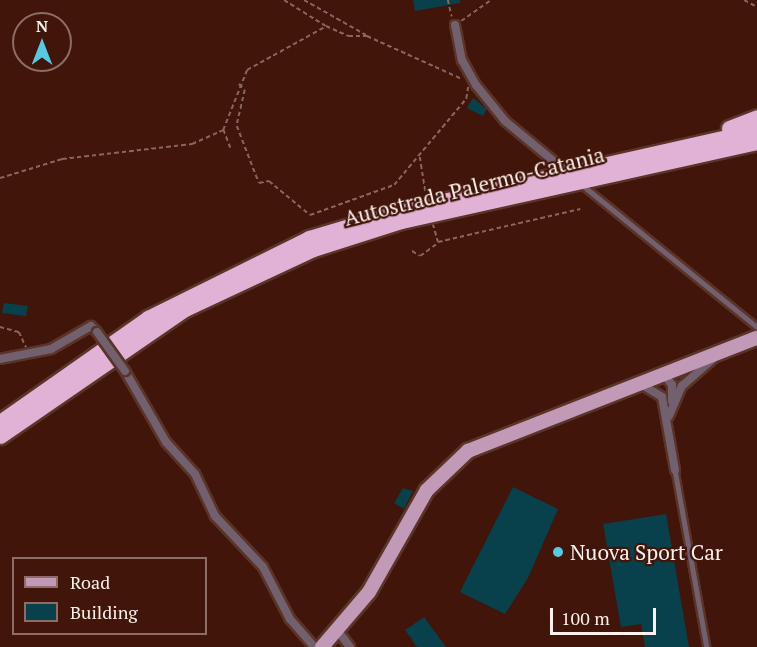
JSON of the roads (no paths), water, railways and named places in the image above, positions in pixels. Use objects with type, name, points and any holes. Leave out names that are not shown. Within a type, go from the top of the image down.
[{"type":"highway","points":[[581,170],[757,117]]},
{"type":"highway","name":"Autostrada Palermo-Catania","points":[[0,422],[148,318],[261,258],[357,222],[757,130]]},
{"type":"highway","name":"Autostrada Palermo-Catania","points":[[0,436],[185,309],[313,249],[401,221],[757,142]]},
{"type":"highway","points":[[697,156],[757,151]]},
{"type":"main road","points":[[321,647],[338,632],[369,592],[427,490],[454,462],[483,442],[757,338]]},
{"type":"street","points":[[454,25],[462,60],[472,83],[505,121],[562,168]]},
{"type":"street","points":[[0,359],[27,351],[51,349],[91,326],[125,371],[166,442],[195,474],[215,516],[262,567],[290,619],[314,647]]},
{"type":"street","points":[[672,401],[694,373],[725,350]]},
{"type":"street","points":[[663,374],[662,397],[669,422],[675,470]]},
{"type":"street","points":[[663,374],[672,385],[669,422]]},
{"type":"street","points":[[638,382],[662,397]]},
{"type":"street","points":[[338,632],[350,647]]},
{"type":"lane","points":[[586,188],[757,327]]},
{"type":"lane","points":[[675,470],[707,647]]},
{"type":"place","name":"Nuova Sport Car","points":[[558,552]]}]
